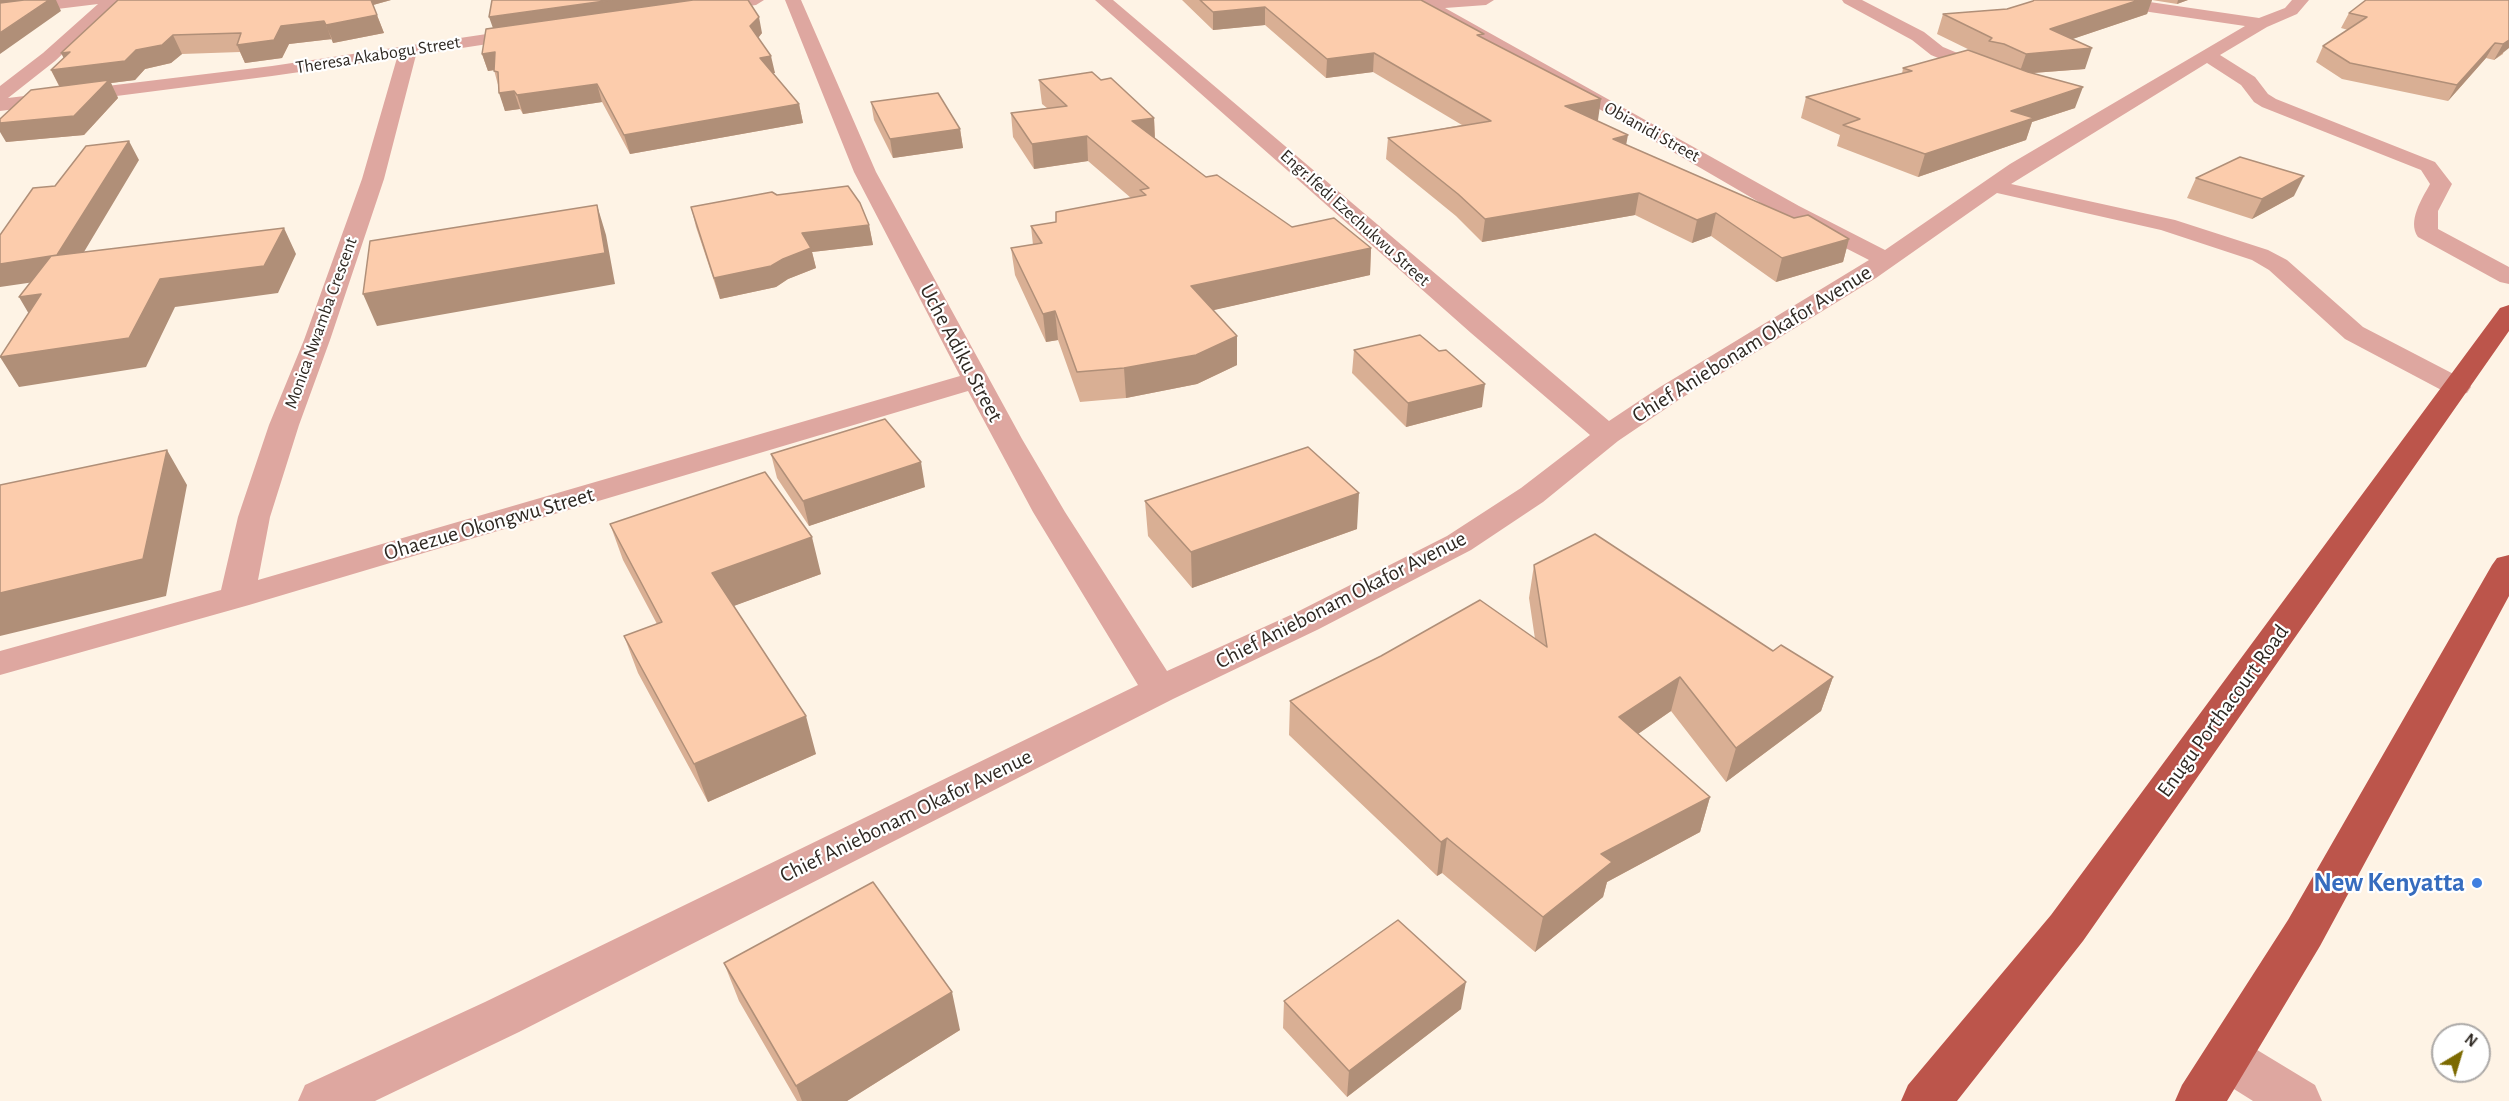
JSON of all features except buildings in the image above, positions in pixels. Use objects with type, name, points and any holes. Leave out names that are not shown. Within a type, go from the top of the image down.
[{"type":"highway","name":"Enugu Porthacourt Road","points":[[1926,1101],[2067,928],[2509,313]]},
{"type":"highway","points":[[2200,1101],[2304,933],[2509,565]]},
{"type":"street","points":[[0,11],[94,0]]},
{"type":"street","points":[[0,95],[50,57],[112,0]]},
{"type":"street","points":[[685,10],[756,0]]},
{"type":"street","name":"Uche Adiku Street","points":[[793,0],[865,172],[1049,512],[1160,690]]},
{"type":"street","name":"Engr.Ifedi Ezechukwu Street","points":[[1103,0],[1202,83],[1455,307],[1608,435]]},
{"type":"street","points":[[1424,2],[1486,0]]},
{"type":"street","points":[[1850,0],[1918,36],[1937,51],[2007,79]]},
{"type":"street","points":[[2102,0],[2261,23]]},
{"type":"street","name":"Chief Aniebonam Okafor Avenue","points":[[323,1101],[502,1017],[1160,690],[1306,621],[1459,543],[1532,495],[1608,435],[1670,393],[1887,260],[2105,107],[2207,55],[2261,23],[2291,11],[2301,0]]},
{"type":"street","name":"Obianidi Street","points":[[1424,2],[1791,211],[1887,260]]},
{"type":"street","name":"Theresa Akabogu Street","points":[[0,105],[260,73],[544,31]]},
{"type":"street","name":"Monica Nwamba Crescent","points":[[237,597],[254,517],[284,425],[317,340],[373,179],[408,50]]},
{"type":"street","points":[[2207,55],[2248,81],[2269,103],[2428,166],[2441,184],[2427,211],[2426,232],[2509,278]]},
{"type":"street","points":[[1994,186],[2167,225],[2260,255],[2278,265],[2354,333],[2457,387]]},
{"type":"street","name":"Ohaezue Okongwu Street","points":[[0,663],[237,597],[976,380]]},
{"type":"street","points":[[2227,1058],[2297,1101]]},
{"type":"place","name":"New Kenyatta","points":[[2477,883]]}]
